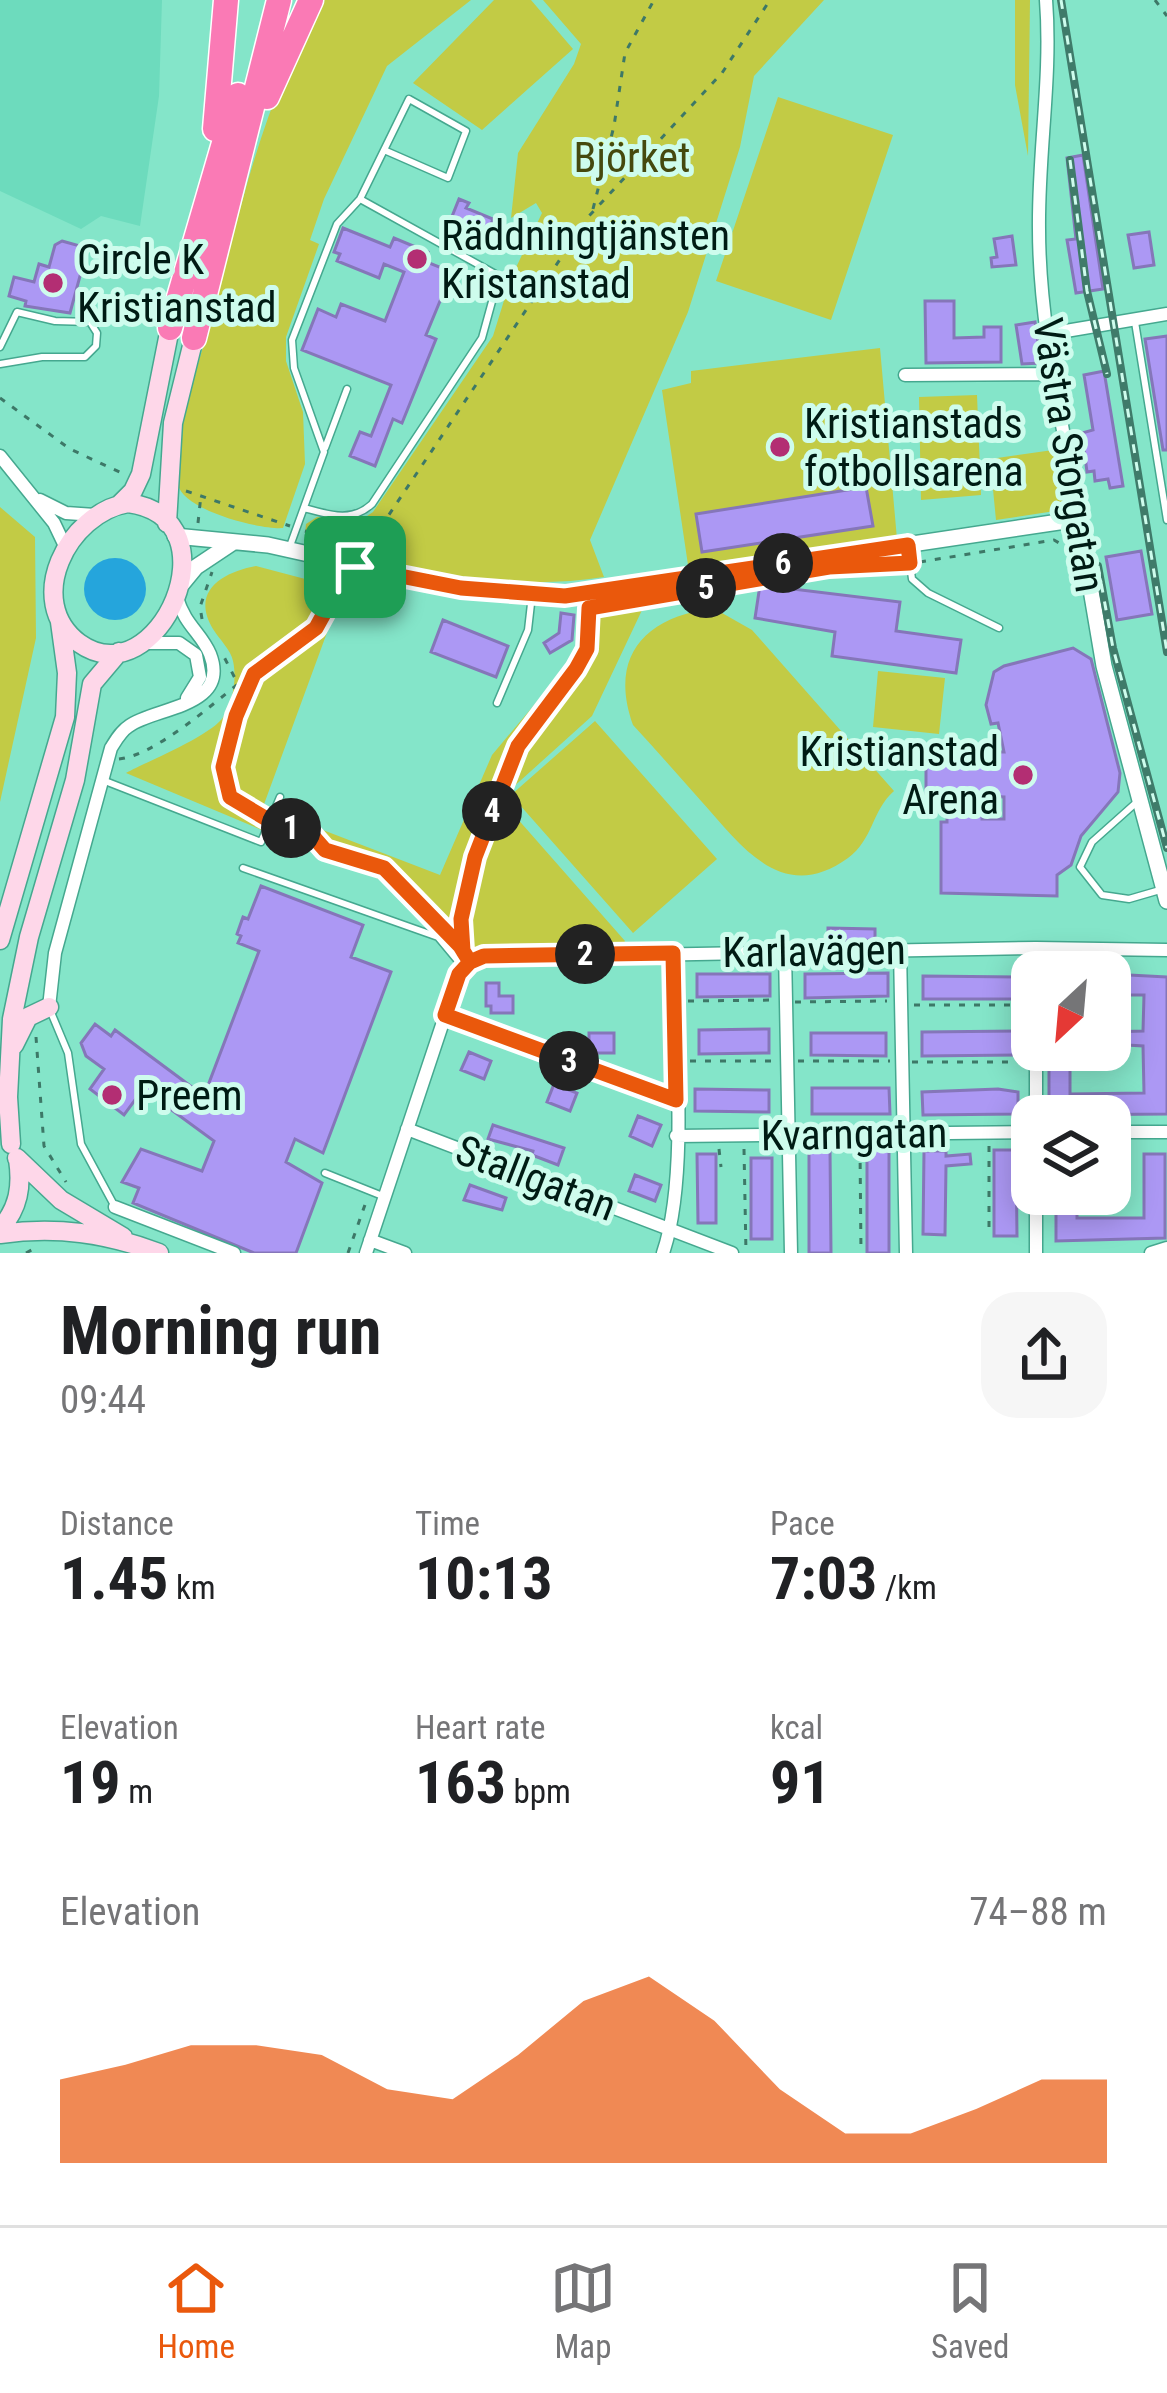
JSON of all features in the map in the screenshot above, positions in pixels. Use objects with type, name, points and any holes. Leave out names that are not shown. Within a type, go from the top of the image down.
[{"type":"highway","points":[[182,333],[218,109],[226,0]]},
{"type":"highway","points":[[199,219],[264,0]]},
{"type":"highway","points":[[228,207],[278,0]]},
{"type":"highway","points":[[182,333],[275,74],[311,0]]},
{"type":"main road","points":[[0,940],[65,717],[68,674],[56,572],[65,546],[95,515],[118,505],[133,491],[182,333]]},
{"type":"main road","points":[[0,1231],[18,1199],[21,1178],[10,1144],[12,1019],[75,780],[89,693],[96,676],[119,652],[141,643],[163,622],[179,591],[181,555],[171,530],[173,424],[182,333]]},
{"type":"main road","points":[[118,505],[143,506],[171,530]]},
{"type":"main road","points":[[60,617],[80,643],[119,652]]},
{"type":"main road","points":[[8,1067],[19,1032],[41,1010]]},
{"type":"main road","points":[[10,1144],[61,1200],[135,1244]]},
{"type":"main road","points":[[91,1216],[115,1207]]},
{"type":"main road","points":[[0,1231],[57,1228],[159,1253]]},
{"type":"street","name":"Västra Storgatan","points":[[1046,0],[1048,68],[1039,231],[1048,334],[1104,666],[1166,895]]},
{"type":"street","points":[[1048,334],[1167,314]]},
{"type":"street","points":[[905,375],[1054,374]]},
{"type":"street","points":[[0,456],[34,496],[65,546]]},
{"type":"street","points":[[34,496],[66,513],[95,515]]},
{"type":"street","points":[[171,530],[199,542],[288,549],[352,570],[461,588],[589,601],[1079,518]]},
{"type":"street","points":[[41,1010],[108,756],[118,736],[132,723],[201,696],[212,665],[209,653],[186,624],[179,591],[206,559],[235,542]]},
{"type":"street","points":[[141,643],[179,643],[196,655],[198,686],[178,708]]},
{"type":"street","points":[[900,950],[906,1253]]},
{"type":"street","name":"Karlavägen","points":[[465,960],[673,953],[1167,950]]},
{"type":"street","points":[[785,952],[780,1002],[787,1061],[790,1253]]},
{"type":"street","points":[[663,1253],[671,1229],[676,1136],[673,953]]},
{"type":"street","points":[[405,1253],[368,1246],[465,960]]},
{"type":"street","points":[[445,1015],[676,1100]]},
{"type":"street","name":"Stallgatan","points":[[407,1129],[732,1253]]},
{"type":"street","name":"Kvarngatan","points":[[676,1136],[1011,1132]]},
{"type":"street","points":[[1131,1132],[1167,1132]]},
{"type":"street","points":[[115,1207],[235,1253]]},
{"type":"street","points":[[1036,1215],[1036,1253]]},
{"type":"street","points":[[1151,1253],[1167,1248]]},
{"type":"lane","points":[[324,452],[293,368],[292,340],[337,224],[360,199],[384,150],[409,99],[466,131],[448,178],[384,150]]},
{"type":"lane","points":[[304,508],[339,517],[359,516],[372,504],[482,338],[500,276],[360,199]]},
{"type":"lane","points":[[0,347],[17,312],[55,321],[90,322],[97,333],[96,346],[85,357],[41,357],[0,364]]},
{"type":"lane","points":[[1134,320],[1167,520]]},
{"type":"lane","points":[[288,549],[347,389]]},
{"type":"lane","points":[[908,545],[912,580],[928,593],[1000,628]]},
{"type":"lane","points":[[497,703],[528,630],[532,596]]},
{"type":"lane","points":[[102,780],[261,842],[280,797]]},
{"type":"lane","points":[[1141,799],[1092,842],[1080,867],[1102,895],[1129,899],[1166,895]]},
{"type":"lane","points":[[243,868],[439,938],[465,960]]},
{"type":"lane","points":[[41,1010],[68,1053],[81,1144],[115,1207]]},
{"type":"lane","points":[[325,1174],[385,1197]]},
{"type":"path","points":[[589,216],[614,126],[625,53],[654,0]]},
{"type":"path","points":[[465,960],[399,879],[384,868],[325,850],[311,834],[243,807],[230,797],[223,767],[236,716],[254,674],[316,628],[326,606],[589,216],[722,73],[770,0]]},
{"type":"path","points":[[1155,0],[1167,16]]},
{"type":"path","points":[[199,542],[201,495]]},
{"type":"path","points":[[849,566],[910,563],[1054,540],[1070,549]]},
{"type":"path","points":[[203,621],[202,601],[213,574],[206,559]]},
{"type":"path","points":[[352,570],[375,585],[404,590]]},
{"type":"path","points":[[465,960],[461,919],[467,886],[518,746],[587,649],[589,601],[611,604]]},
{"type":"path","points":[[108,756],[132,757],[196,718],[238,684],[219,647]]},
{"type":"path","points":[[686,1001],[1011,1005]]},
{"type":"path","points":[[41,1010],[44,1146],[68,1186]]},
{"type":"path","points":[[676,1061],[1011,1057]]},
{"type":"path","points":[[989,1132],[989,1234]]},
{"type":"path","points":[[860,1134],[861,1253]]},
{"type":"path","points":[[718,1135],[721,1167]]},
{"type":"path","points":[[744,1135],[746,1253]]},
{"type":"path","points":[[348,1253],[369,1191]]},
{"type":"path","points":[[26,1253],[55,1240],[57,1228]]},
{"type":"shaded area","points":[[0,0],[162,0],[159,96],[140,226],[101,216],[81,229],[0,191]]},
{"type":"green space","points":[[322,0],[471,0],[387,66],[324,199],[310,240],[319,244],[286,337],[286,361],[303,412],[305,464],[283,528],[272,528],[241,522],[193,502],[178,484],[177,448],[261,139],[285,74]]},
{"type":"green space","points":[[494,0],[531,0],[573,49],[482,130],[413,83]]},
{"type":"green space","name":"Björket","points":[[543,0],[824,0],[754,76],[740,147],[688,312],[590,540],[604,577],[529,582],[456,576],[310,541],[306,524],[317,517],[358,522],[373,512],[493,336],[511,278],[542,213],[536,203],[511,218],[518,153],[574,64],[581,44]]},
{"type":"green space","points":[[1015,0],[1030,0],[1028,156],[1015,85]]},
{"type":"green space","points":[[778,97],[893,135],[831,320],[716,281]]},
{"type":"green space","name":"Kristianstads fotbollsarena","points":[[880,348],[897,539],[688,565],[662,390],[691,383],[691,371]]},
{"type":"green space","points":[[977,395],[981,495],[921,500],[919,397]]},
{"type":"green space","points":[[1060,449],[1068,509],[996,520],[990,459]]},
{"type":"green space","points":[[0,507],[35,537],[36,638],[0,802]]},
{"type":"green space","points":[[256,566],[343,589],[263,807],[440,875],[492,755],[577,654],[588,617],[643,608],[592,716],[500,799],[625,941],[618,954],[484,956],[412,893],[126,773],[194,739],[224,716],[233,689],[233,661],[213,629],[205,604],[222,579]]},
{"type":"green space","points":[[703,610],[722,613],[752,630],[894,791],[856,851],[825,871],[784,873],[749,852],[633,725],[625,682],[636,648],[662,624]]},
{"type":"green space","points":[[878,671],[945,678],[939,734],[873,727]]},
{"type":"green space","points":[[595,721],[717,859],[633,933],[511,795]]},
{"type":"water","points":[[115,558],[137,567],[146,589],[137,611],[115,620],[93,611],[84,589],[93,567]]},
{"type":"building","points":[[1083,155],[1103,289],[1076,293],[1067,240],[1076,239],[1067,158]]},
{"type":"building","points":[[459,199],[469,203],[466,208],[493,219],[481,248],[445,234]]},
{"type":"building","points":[[343,228],[390,247],[394,238],[428,252],[424,261],[452,272],[426,335],[436,339],[402,423],[393,419],[375,466],[350,456],[360,432],[371,436],[391,385],[302,350],[318,309],[336,317],[341,304],[385,321],[404,272],[384,264],[379,278],[337,261],[340,254],[334,252]]},
{"type":"building","points":[[1149,232],[1154,265],[1134,268],[1128,235]]},
{"type":"building","points":[[1012,236],[1016,265],[992,267],[991,258],[997,257],[994,239]]},
{"type":"building","points":[[62,241],[80,246],[86,254],[70,313],[25,306],[26,301],[9,296],[14,277],[34,282],[39,264],[49,267],[55,245]]},
{"type":"building","points":[[925,301],[954,301],[954,338],[984,337],[984,327],[1001,327],[1001,362],[926,363]]},
{"type":"building","points":[[1035,322],[1041,363],[1022,364],[1016,325]]},
{"type":"building","points":[[1167,336],[1167,450],[1163,450],[1145,339]]},
{"type":"building","points":[[1104,371],[1123,486],[1110,488],[1108,479],[1095,481],[1094,471],[1087,472],[1082,433],[1093,430],[1084,375]]},
{"type":"building","points":[[866,487],[873,526],[702,552],[696,514]]},
{"type":"building","points":[[1141,551],[1152,614],[1117,620],[1106,557]]},
{"type":"building","points":[[760,585],[900,602],[896,631],[961,640],[956,673],[832,656],[835,632],[755,618]]},
{"type":"building","points":[[561,613],[574,615],[572,640],[550,653],[544,643],[559,633]]},
{"type":"building","points":[[443,620],[508,646],[496,677],[431,652]]},
{"type":"building","name":"Kristianstad Arena","points":[[1073,648],[1091,659],[1120,773],[1118,792],[1081,836],[1071,865],[1057,875],[1057,896],[941,893],[941,822],[947,822],[947,796],[926,796],[926,752],[1004,752],[998,723],[991,724],[986,705],[994,672]],"holes":[[[982,796],[1004,797],[1004,819],[982,819]]]},
{"type":"building","points":[[261,886],[363,925],[351,957],[391,972],[323,1153],[295,1139],[286,1162],[322,1183],[296,1253],[254,1253],[133,1203],[139,1188],[122,1182],[141,1149],[202,1171],[214,1141],[143,1089],[124,1115],[90,1089],[104,1069],[86,1056],[81,1043],[95,1024],[111,1036],[115,1030],[204,1096],[259,951],[238,943],[241,936],[237,934]]},
{"type":"building","points":[[828,928],[875,929],[875,940],[828,941]]},
{"type":"building","points":[[888,973],[888,996],[805,998],[805,974]]},
{"type":"building","points":[[697,974],[770,974],[770,996],[697,997]]},
{"type":"building","points":[[1131,975],[1167,977],[1167,1114],[1131,1114],[1131,1095],[1049,1095],[1049,1071],[1070,1071],[1070,1094],[1144,1093],[1143,1046],[1131,1045],[1131,1031],[1143,1031],[1144,995],[1131,995]]},
{"type":"building","points":[[923,976],[1011,977],[1011,999],[923,999]]},
{"type":"building","points":[[486,983],[499,983],[499,996],[513,996],[513,1013],[491,1013],[491,1006],[486,1006]]},
{"type":"building","points":[[769,1029],[769,1053],[699,1054],[699,1030]]},
{"type":"building","points":[[1011,1031],[1011,1055],[922,1056],[922,1032]]},
{"type":"building","points":[[589,1033],[614,1033],[614,1053],[589,1053]]},
{"type":"building","points":[[811,1033],[886,1033],[886,1056],[811,1055]]},
{"type":"building","points":[[469,1052],[491,1061],[484,1079],[461,1070]]},
{"type":"building","points":[[554,1084],[577,1093],[570,1111],[547,1102]]},
{"type":"building","points":[[812,1088],[889,1088],[890,1114],[812,1114]]},
{"type":"building","points":[[695,1089],[769,1090],[769,1112],[695,1111]]},
{"type":"building","points":[[998,1089],[1018,1095],[1011,1095],[1011,1114],[923,1115],[922,1092]]},
{"type":"building","points":[[638,1116],[661,1125],[652,1146],[630,1136]]},
{"type":"building","points":[[493,1125],[564,1148],[558,1165],[532,1155],[533,1151],[488,1139]]},
{"type":"building","points":[[830,1150],[831,1253],[809,1253],[809,1151]]},
{"type":"building","points":[[867,1150],[889,1150],[889,1253],[867,1253]]},
{"type":"building","points":[[994,1150],[1011,1150],[1011,1215],[1017,1215],[1017,1236],[994,1236]]},
{"type":"building","points":[[924,1151],[970,1154],[971,1164],[946,1166],[945,1235],[923,1234]]},
{"type":"building","points":[[697,1154],[716,1154],[716,1223],[698,1223]]},
{"type":"building","points":[[1144,1154],[1165,1154],[1165,1238],[1056,1241],[1056,1215],[1144,1218]]},
{"type":"building","points":[[751,1158],[772,1158],[772,1239],[751,1239]]},
{"type":"building","points":[[635,1175],[661,1185],[655,1201],[629,1191]]},
{"type":"building","points":[[470,1185],[506,1198],[502,1210],[464,1200]]},
{"type":"railway","points":[[1061,0],[1167,652]]},
{"type":"railway","points":[[1070,160],[1087,291],[1107,374]]},
{"type":"railway","points":[[1098,566],[1113,648],[1167,848]]},
{"type":"place","name":"Räddningtjänsten Kristanstad","points":[[417,259]]},
{"type":"place","name":"Circle K Kristianstad","points":[[53,283]]},
{"type":"place","name":"Kristianstads fotbollsarena","points":[[780,447]]},
{"type":"place","name":"Kristianstad Arena","points":[[1023,775]]},
{"type":"place","name":"Preem","points":[[112,1095]]},
{"type":"route","points":[[355,567],[316,628],[254,674],[236,716],[223,767],[230,797],[265,818],[311,834],[325,850],[384,868],[399,879],[470,962],[484,956],[673,953],[676,1100],[445,1015],[459,974],[470,962],[463,951],[461,919],[467,886],[518,746],[587,649],[589,608],[829,567],[910,563],[908,545],[565,596],[461,588],[355,567]]}]
